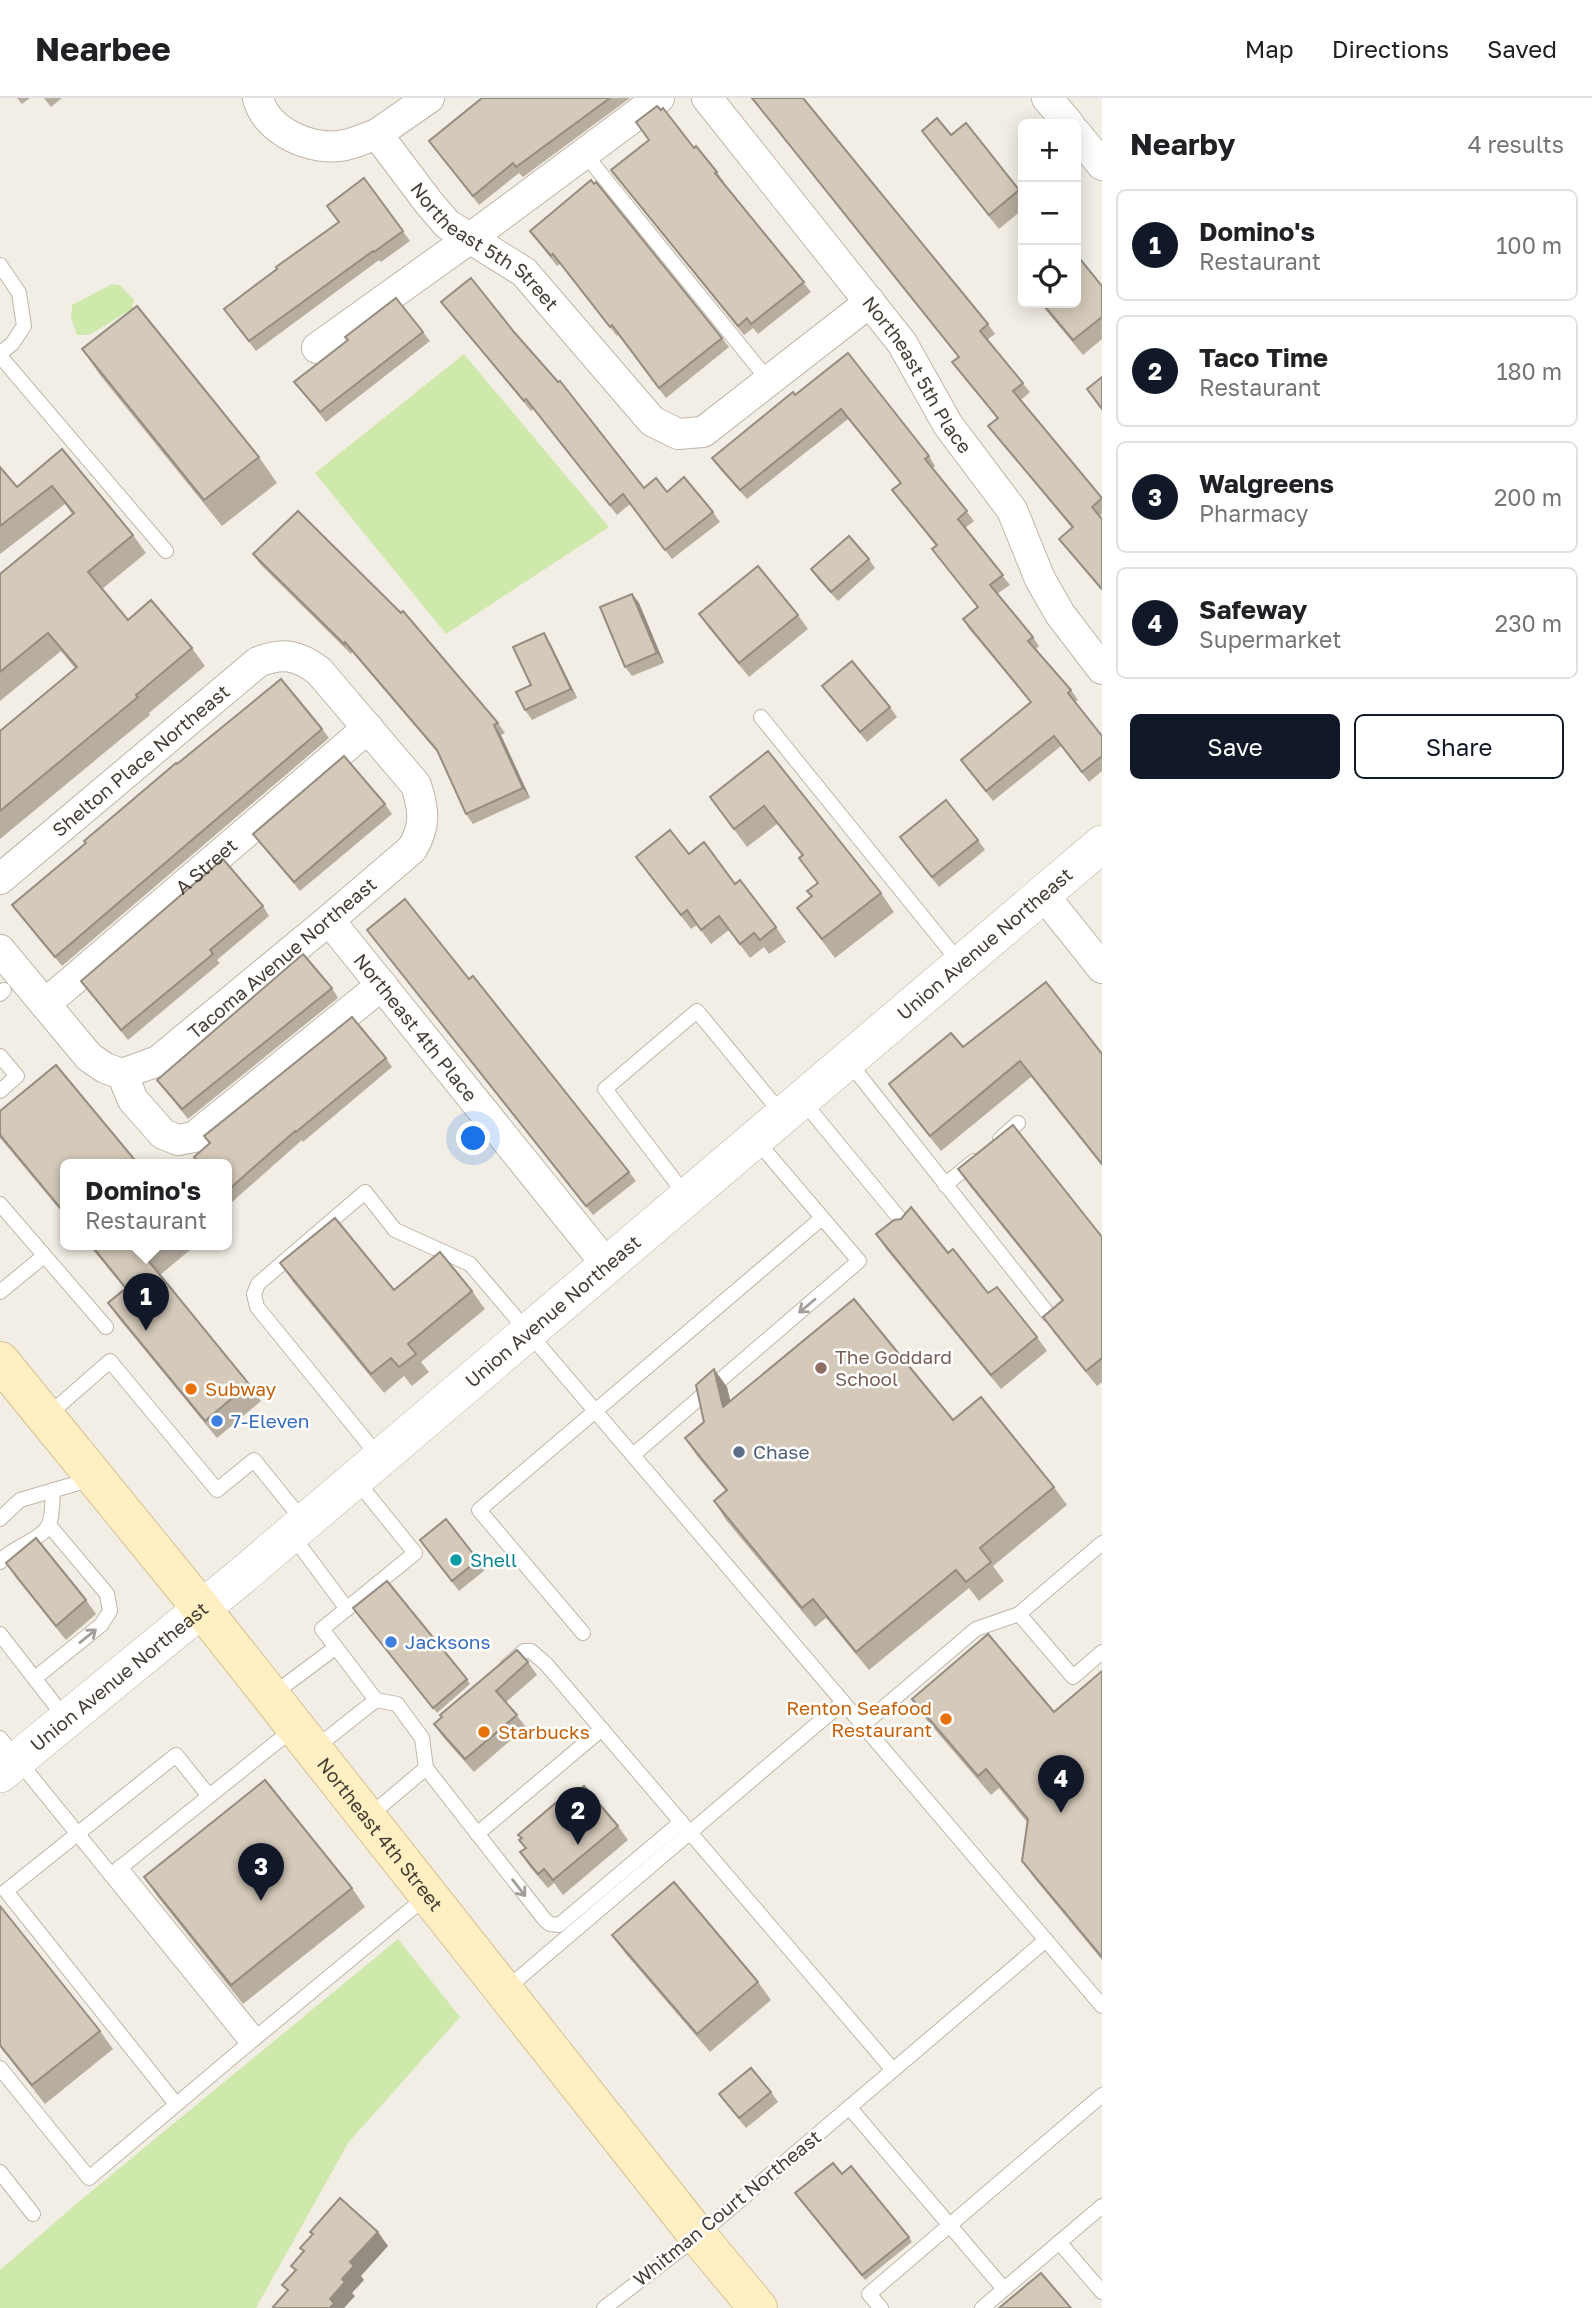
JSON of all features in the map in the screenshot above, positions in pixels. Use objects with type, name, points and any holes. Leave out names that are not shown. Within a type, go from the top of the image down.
[{"type":"main road","name":"Northeast 4th Street","points":[[0,1361],[202,1609],[698,2236],[758,2308]]},
{"type":"street","points":[[258,98],[272,124],[293,139],[343,146],[377,134],[429,98]]},
{"type":"street","points":[[317,348],[470,239],[659,98]]},
{"type":"street","name":"Northeast 5th Place","points":[[708,98],[902,342],[948,425],[1012,510],[1041,579],[1060,614],[1102,669]]},
{"type":"street","points":[[1048,98],[1065,119]]},
{"type":"street","name":"Northeast 5th Street","points":[[377,134],[447,224],[524,272],[652,421],[678,434],[703,432],[769,381]]},
{"type":"street","points":[[1081,139],[1102,165]]},
{"type":"street","points":[[769,381],[870,302]]},
{"type":"street","name":"Shelton Place Northeast","points":[[0,879],[258,663],[271,657],[289,656],[304,660],[319,671],[368,728]]},
{"type":"street","name":"Tacoma Avenue Northeast","points":[[122,1074],[158,1061],[412,849],[419,837],[423,807],[416,785],[368,728]]},
{"type":"street","name":"A Street","points":[[45,1004],[368,728]]},
{"type":"street","name":"Union Avenue Northeast","points":[[6,1757],[67,1720],[202,1609],[1102,844]]},
{"type":"street","points":[[1042,894],[1102,968]]},
{"type":"street","name":"Northeast 4th Place","points":[[330,920],[607,1265]]},
{"type":"street","points":[[0,950],[89,1057],[105,1068],[122,1074],[133,1100],[163,1134],[178,1140],[194,1136],[382,985]]},
{"type":"lane","points":[[584,153],[769,381]]},
{"type":"lane","points":[[0,265],[19,293],[24,326],[12,344],[0,354],[166,551]]},
{"type":"lane","points":[[761,717],[960,963]]},
{"type":"lane","points":[[687,1196],[605,1089],[697,1011],[905,1225]]},
{"type":"lane","points":[[0,1056],[17,1076],[0,1091]]},
{"type":"lane","points":[[847,1060],[1049,1315]]},
{"type":"lane","points":[[945,1185],[1018,1123]]},
{"type":"lane","points":[[633,1455],[859,1262],[755,1139]]},
{"type":"lane","points":[[376,1700],[322,1629],[415,1553],[368,1469],[257,1307],[254,1294],[258,1284],[365,1192],[396,1230],[470,1264],[1102,2006]]},
{"type":"lane","points":[[0,1204],[106,1327]]},
{"type":"lane","points":[[583,1633],[479,1510],[822,1217]]},
{"type":"lane","points":[[0,1292],[44,1255]]},
{"type":"lane","points":[[46,1417],[110,1361],[217,1490],[254,1461],[347,1609]]},
{"type":"lane","points":[[0,1520],[20,1500],[95,1478]]},
{"type":"lane","points":[[0,1562],[4,1556],[41,1534],[50,1525],[53,1490]]},
{"type":"lane","points":[[35,1678],[101,1625],[110,1611],[107,1594],[50,1525]]},
{"type":"lane","points":[[863,1725],[976,1629],[1019,1614],[1102,1544]]},
{"type":"lane","points":[[1019,1614],[1073,1677],[1102,1652]]},
{"type":"lane","points":[[0,1634],[67,1720]]},
{"type":"lane","points":[[271,1696],[335,1648]]},
{"type":"lane","points":[[493,1677],[524,1651],[531,1651],[547,1664],[893,2070]]},
{"type":"lane","points":[[116,1871],[209,1796],[304,1738],[376,1700],[397,1704],[427,1733],[426,1769],[545,1920],[559,1925],[843,1702]]},
{"type":"lane","points":[[477,1834],[602,1729]]},
{"type":"lane","points":[[176,2104],[6,1891],[176,1755],[209,1796]]},
{"type":"lane","points":[[6,1757],[116,1871],[252,2040]]},
{"type":"lane","points":[[367,1817],[426,1769]]},
{"type":"lane","points":[[504,1991],[686,1827]]},
{"type":"lane","points":[[0,2068],[89,2178],[252,2040],[429,1896]]},
{"type":"lane","name":"Whitman Court Northeast","points":[[604,2308],[698,2236],[1046,1940]]},
{"type":"lane","points":[[881,2308],[869,2294],[1102,2095]]},
{"type":"lane","points":[[849,2108],[1004,2289]]},
{"type":"lane","points":[[0,2172],[33,2214]]},
{"type":"lane","points":[[982,2308],[1102,2206]]},
{"type":"lane","points":[[1059,2242],[1102,2292]]},
{"type":"green space","points":[[112,284],[120,285],[134,300],[132,309],[89,335],[77,335],[71,318],[72,305]]},
{"type":"green space","points":[[464,354],[609,527],[446,634],[315,473]]},
{"type":"green space","points":[[398,1939],[460,2017],[348,2143],[256,2308],[0,2308],[0,2270],[82,2199]]},
{"type":"building","points":[[482,98],[610,98],[516,167],[513,163],[473,196],[429,141]]},
{"type":"building","points":[[752,98],[803,98],[988,324],[980,331],[1023,383],[1013,391],[1102,498],[1092,507],[1102,519],[1101,588],[1059,539],[1073,527],[988,426],[998,418],[952,362],[959,357]]},
{"type":"building","points":[[657,106],[661,110],[663,108],[694,148],[696,146],[804,282],[751,324],[747,318],[738,326],[611,170],[649,140],[636,122]]},
{"type":"building","points":[[937,118],[951,135],[966,123],[1018,191],[989,215],[922,131]]},
{"type":"building","points":[[364,178],[403,231],[249,341],[224,309],[277,269],[276,267],[339,222],[327,206]]},
{"type":"building","points":[[591,180],[594,184],[596,182],[722,338],[659,388],[612,325],[610,327],[553,254],[551,256],[530,231]]},
{"type":"building","points":[[1081,260],[1102,286],[1102,317],[1073,340],[1046,308],[1081,308]]},
{"type":"building","points":[[471,278],[514,332],[558,382],[560,381],[644,488],[656,478],[667,492],[684,477],[713,512],[665,550],[623,494],[610,505],[526,399],[524,401],[441,302]]},
{"type":"building","points":[[396,298],[423,332],[320,412],[294,382],[348,340],[345,337]]},
{"type":"building","points":[[137,306],[259,457],[204,500],[82,349]]},
{"type":"building","points":[[848,353],[929,456],[925,459],[967,511],[958,519],[1003,575],[990,585],[1033,637],[1028,641],[1071,690],[1068,693],[1102,736],[1102,756],[1082,772],[1054,736],[986,791],[961,760],[1031,702],[963,619],[978,607],[932,549],[937,545],[892,490],[901,483],[841,409],[740,490],[712,458],[793,392],[795,395]]},
{"type":"building","points":[[1102,377],[1102,409],[1087,389]]},
{"type":"building","points":[[62,449],[133,535],[88,572],[128,620],[151,600],[192,648],[136,695],[138,697],[0,811],[0,731],[77,667],[48,633],[0,672],[0,574],[74,513],[52,486],[0,526],[0,467],[17,487]]},
{"type":"building","points":[[298,511],[401,613],[403,611],[498,723],[494,725],[523,788],[466,814],[437,750],[345,642],[344,644],[253,554]]},
{"type":"building","points":[[849,536],[869,559],[831,592],[811,569]]},
{"type":"building","points":[[758,566],[798,615],[739,663],[699,614]]},
{"type":"building","points":[[632,594],[657,653],[625,667],[600,607]]},
{"type":"building","points":[[544,633],[571,689],[525,710],[516,692],[531,685],[513,647]]},
{"type":"building","points":[[852,661],[890,707],[860,732],[822,686]]},
{"type":"building","points":[[281,679],[322,729],[55,957],[12,905],[176,763]]},
{"type":"building","points":[[768,751],[881,893],[822,939],[797,908],[812,896],[807,891],[818,883],[799,858],[803,855],[764,806],[734,829],[710,797]]},
{"type":"building","points":[[344,756],[385,804],[294,882],[253,834]]},
{"type":"building","points":[[946,800],[978,840],[932,877],[900,837]]},
{"type":"building","points":[[670,830],[689,854],[704,842],[735,884],[740,880],[776,927],[760,940],[754,933],[740,944],[719,916],[701,930],[687,910],[681,915],[636,857]]},
{"type":"building","points":[[223,859],[263,906],[210,950],[213,954],[121,1030],[81,981]]},
{"type":"building","points":[[405,899],[469,979],[473,976],[629,1172],[586,1206],[367,930]]},
{"type":"building","points":[[303,954],[332,988],[182,1109],[157,1080]]},
{"type":"building","points":[[1046,982],[1102,1054],[1102,1164],[1020,1061],[930,1136],[889,1084],[951,1033],[963,1047]]},
{"type":"building","points":[[352,1017],[386,1058],[295,1131],[232,1187],[232,1159],[194,1157],[210,1143],[204,1136]]},
{"type":"building","points":[[56,1065],[134,1159],[60,1159],[60,1208],[0,1135],[0,1111]]},
{"type":"building","points":[[1013,1125],[1102,1237],[1102,1358],[1086,1371],[1043,1317],[1063,1300],[958,1169]]},
{"type":"building","points":[[911,1207],[948,1253],[953,1249],[988,1293],[997,1287],[1037,1337],[991,1375],[876,1234],[894,1220],[901,1219]]},
{"type":"building","points":[[335,1218],[394,1290],[440,1252],[472,1291],[408,1344],[416,1354],[399,1367],[391,1358],[371,1374],[280,1263]]},
{"type":"building","points":[[95,1250],[158,1250],[147,1259],[249,1384],[205,1421],[108,1303],[126,1288]]},
{"type":"building","points":[[854,1299],[953,1420],[981,1397],[1054,1487],[980,1548],[991,1562],[966,1582],[956,1570],[856,1652],[813,1599],[802,1608],[714,1501],[727,1490],[685,1438],[704,1422],[696,1385],[714,1369],[723,1407]]},
{"type":"building","name":"Shell","points":[[446,1519],[478,1560],[452,1581],[420,1540]]},
{"type":"building","points":[[36,1538],[86,1600],[56,1626],[6,1563]]},
{"type":"building","points":[[387,1581],[467,1679],[433,1708],[353,1608]]},
{"type":"building","points":[[988,1634],[1054,1712],[1102,1671],[1102,1957],[1022,1861],[1028,1819],[986,1769],[978,1776],[912,1699]]},
{"type":"building","points":[[517,1650],[528,1662],[496,1691],[517,1715],[465,1759],[434,1724],[442,1717],[440,1715]]},
{"type":"building","points":[[265,1780],[352,1888],[231,1985],[144,1877]]},
{"type":"building","points":[[584,1786],[618,1826],[553,1880],[544,1869],[538,1874],[520,1852],[526,1848],[518,1835],[558,1801],[561,1805]]},
{"type":"building","points":[[674,1882],[758,1982],[697,2034],[612,1935]]},
{"type":"building","points":[[0,1906],[100,2031],[32,2085],[0,2045]]},
{"type":"building","points":[[751,2068],[771,2092],[739,2118],[719,2094]]},
{"type":"building","points":[[833,2163],[842,2174],[851,2166],[909,2237],[862,2275],[795,2193]]},
{"type":"building","points":[[340,2198],[378,2232],[350,2262],[354,2266],[342,2279],[345,2282],[330,2299],[334,2303],[330,2308],[274,2308],[288,2290],[282,2285],[296,2270],[291,2266],[304,2251],[300,2248],[313,2234],[310,2232]]},
{"type":"building","points":[[1041,2273],[1071,2308],[999,2308]]},
{"type":"place","name":"Domino's","points":[[146,1331]]},
{"type":"place","name":"The Goddard School","points":[[821,1368]]},
{"type":"place","name":"Subway","points":[[191,1389]]},
{"type":"place","name":"7-Eleven","points":[[217,1421]]},
{"type":"place","name":"Chase","points":[[739,1452]]},
{"type":"place","name":"Shell","points":[[456,1560]]},
{"type":"place","name":"Jacksons","points":[[391,1642]]},
{"type":"place","name":"Renton Seafood Restaurant","points":[[946,1719]]},
{"type":"place","name":"Starbucks","points":[[484,1732]]},
{"type":"place","name":"Safeway","points":[[1061,1813]]},
{"type":"place","name":"Taco Time","points":[[578,1845]]},
{"type":"place","name":"Walgreens","points":[[261,1901]]}]
